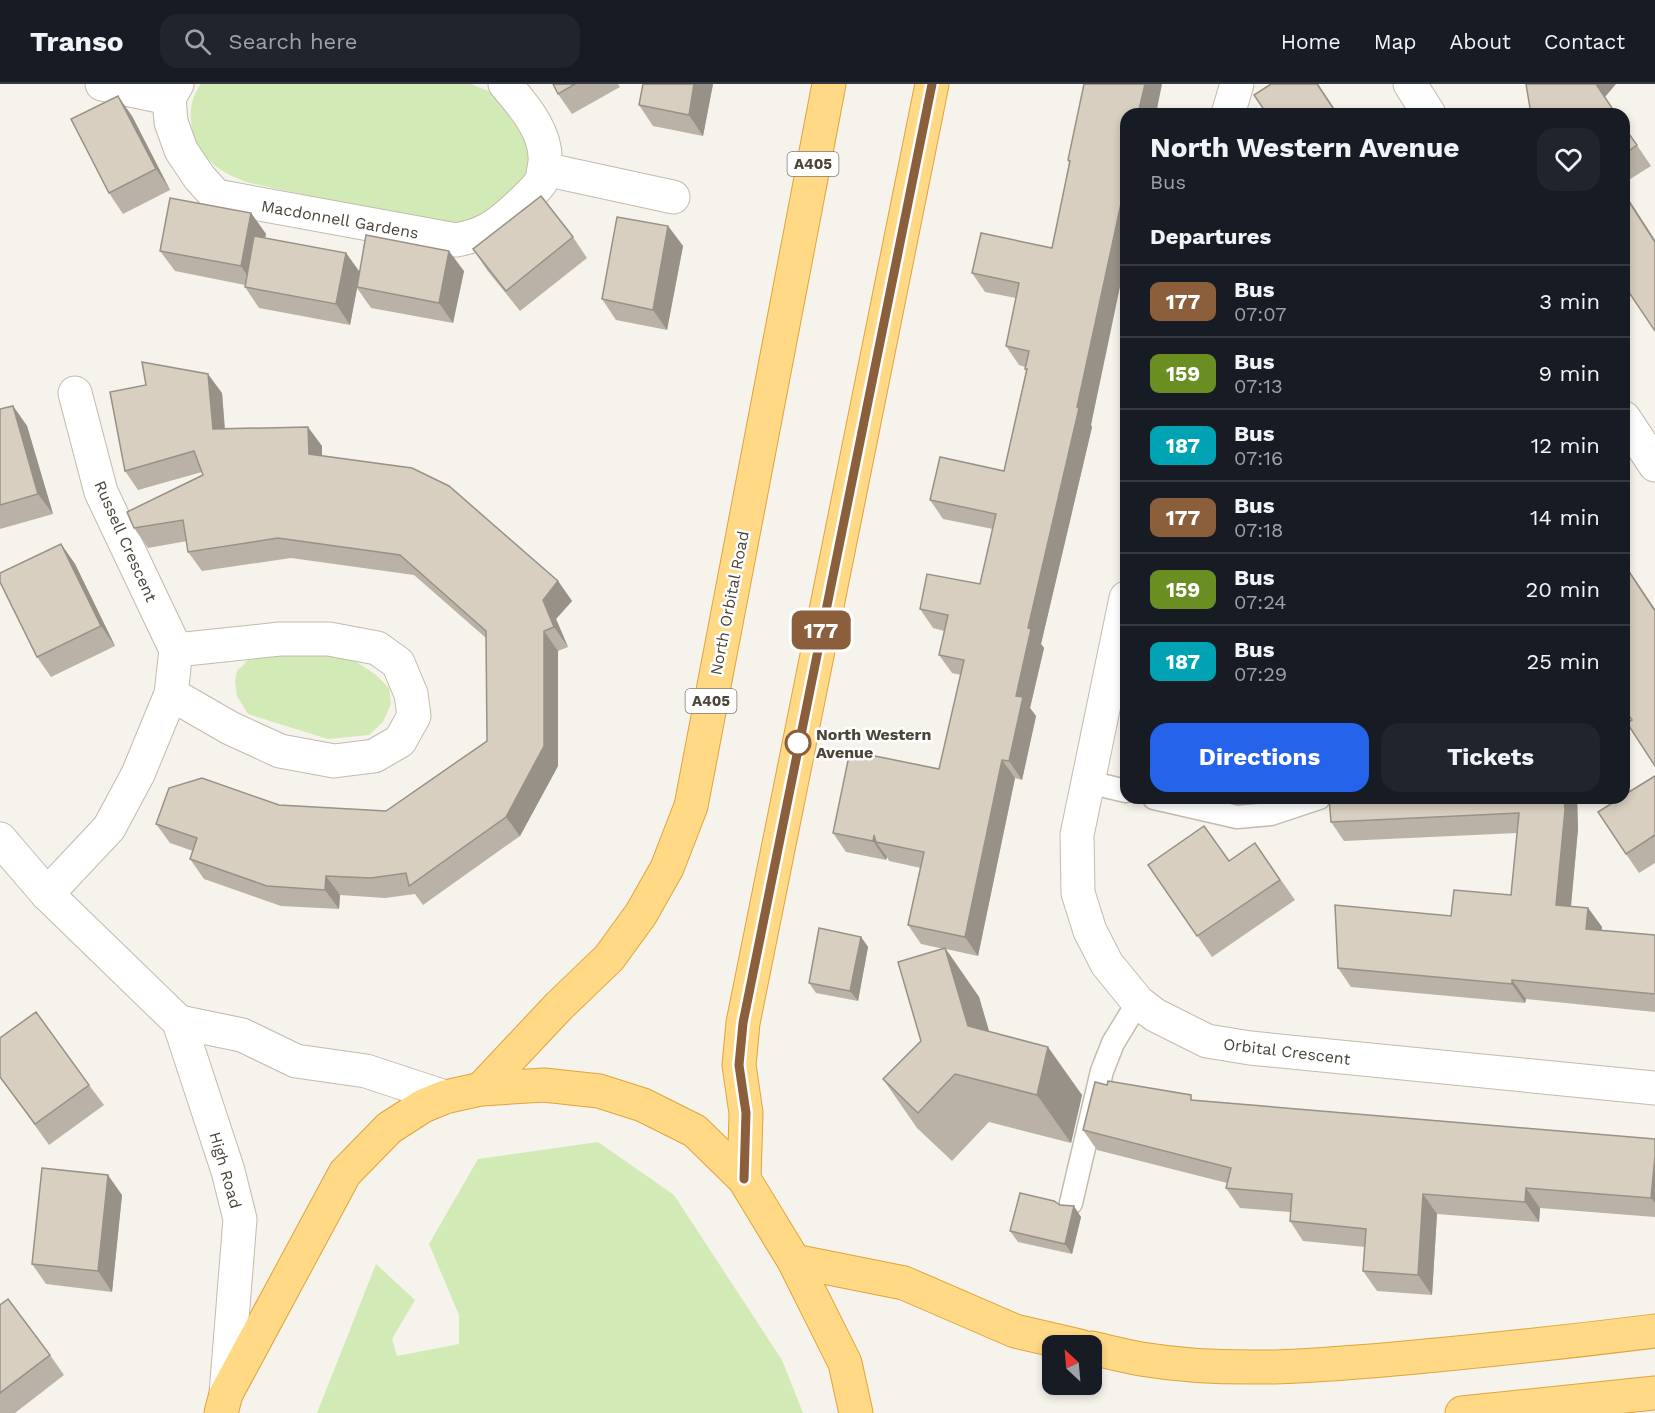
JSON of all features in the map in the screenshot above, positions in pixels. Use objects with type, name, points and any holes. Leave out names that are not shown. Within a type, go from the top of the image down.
[{"type":"highway","name":"North Orbital Road","points":[[481,1089],[616,949],[641,914],[667,868],[691,806],[829,84]]},
{"type":"highway","points":[[744,1179],[746,1113],[739,1065],[743,1023],[932,84]]},
{"type":"highway","points":[[223,1403],[345,1173],[389,1128],[423,1106],[445,1097],[481,1089],[555,1086],[599,1091],[643,1105],[695,1131],[744,1179],[794,1261],[845,1363],[856,1413]]},
{"type":"highway","points":[[794,1261],[904,1283],[1015,1331],[1042,1337]]},
{"type":"highway","points":[[1102,1350],[1142,1359],[1204,1365],[1286,1366],[1392,1359],[1655,1331]]},
{"type":"highway","points":[[1462,1413],[1655,1393]]},
{"type":"street","name":"Macdonnell Gardens","points":[[102,84],[173,91],[171,122],[181,150],[199,177],[216,196],[233,200],[456,240],[476,236],[496,227],[527,198],[542,180],[544,169]]},
{"type":"street","points":[[505,84],[521,103],[541,134],[546,159],[544,169],[673,197]]},
{"type":"street","points":[[1230,108],[1237,84]]},
{"type":"street","points":[[1410,84],[1425,108]]},
{"type":"street","name":"Russell Crescent","points":[[75,393],[100,492],[176,650]]},
{"type":"street","points":[[1630,427],[1655,465]]},
{"type":"street","name":"Orbital Crescent","points":[[1120,627],[1077,834],[1078,893],[1090,931],[1107,964],[1138,1002],[1155,1015],[1208,1041],[1250,1048],[1655,1088]]},
{"type":"street","points":[[47,894],[109,828],[138,774],[171,694],[176,650],[280,639],[329,639],[377,648],[398,663],[411,694],[414,717],[400,741],[374,756],[334,761],[280,751],[230,728],[171,694]]},
{"type":"street","name":"High Road","points":[[0,839],[47,894],[179,1022],[228,1171],[240,1219],[223,1403]]},
{"type":"street","points":[[179,1022],[242,1035],[296,1061],[366,1071],[445,1097]]},
{"type":"lane","points":[[1088,782],[1120,790]]},
{"type":"lane","points":[[1180,804],[1237,817],[1271,814],[1301,804]]},
{"type":"lane","points":[[1071,1203],[1102,1071],[1113,1042],[1138,1002]]},
{"type":"green space","points":[[201,84],[471,84],[496,94],[512,107],[529,144],[529,161],[524,179],[483,216],[461,223],[439,225],[246,182],[217,167],[201,150],[196,140],[192,128],[192,105]]},
{"type":"green space","points":[[292,650],[352,659],[376,675],[389,688],[391,704],[383,722],[369,735],[328,739],[248,714],[237,696],[235,682],[237,671],[247,661]]},
{"type":"green space","points":[[598,1142],[674,1195],[782,1360],[803,1413],[317,1413],[376,1264],[415,1300],[392,1339],[397,1356],[459,1344],[459,1315],[429,1244],[478,1159]]},
{"type":"building","points":[[553,84],[575,84],[558,94]]},
{"type":"building","points":[[643,84],[694,84],[689,115],[639,105]]},
{"type":"building","points":[[1084,84],[1145,84],[1139,108],[1120,108],[1120,208],[1077,407],[1079,408],[1028,628],[1031,629],[1016,696],[1023,697],[1009,761],[1002,760],[965,937],[908,925],[924,852],[876,842],[874,835],[873,841],[833,833],[850,751],[939,769],[964,660],[939,655],[948,615],[920,609],[927,574],[980,584],[996,514],[930,500],[940,457],[1004,471],[1029,351],[1006,346],[1019,283],[972,273],[981,233],[1052,248],[1070,161],[1068,160]]},
{"type":"building","points":[[1271,84],[1317,84],[1333,108],[1263,108],[1254,95]]},
{"type":"building","points":[[1526,84],[1596,84],[1612,108],[1530,108]]},
{"type":"building","points":[[118,96],[156,169],[109,193],[71,119]]},
{"type":"building","points":[[1630,135],[1637,145],[1630,150]]},
{"type":"building","points":[[541,196],[573,237],[506,291],[473,249]]},
{"type":"building","points":[[170,198],[251,213],[241,266],[160,251]]},
{"type":"building","points":[[1630,203],[1655,242],[1655,331],[1630,294]]},
{"type":"building","points":[[617,217],[668,226],[653,310],[602,299]]},
{"type":"building","points":[[366,235],[449,251],[439,303],[357,287]]},
{"type":"building","points":[[254,236],[346,253],[336,304],[245,287]]},
{"type":"building","points":[[142,362],[208,374],[213,429],[308,427],[309,454],[412,468],[449,486],[558,581],[543,600],[554,627],[544,631],[544,746],[506,817],[409,886],[406,873],[371,878],[326,876],[325,890],[267,886],[190,859],[197,838],[156,824],[169,788],[202,778],[279,805],[386,811],[487,741],[486,631],[400,555],[278,538],[188,552],[183,520],[134,528],[127,512],[203,475],[194,451],[125,471],[110,392],[146,385]]},
{"type":"building","points":[[13,406],[38,494],[0,505],[0,409]]},
{"type":"building","points":[[61,544],[101,626],[37,657],[0,582],[0,573]]},
{"type":"building","points":[[1630,573],[1655,611],[1655,766],[1630,728],[1632,720],[1630,717]]},
{"type":"building","points":[[1655,776],[1655,835],[1626,854],[1598,812],[1611,804],[1630,804],[1630,791]]},
{"type":"building","points":[[1330,804],[1564,804],[1556,905],[1588,908],[1586,929],[1655,935],[1655,994],[1512,980],[1512,984],[1338,968],[1335,905],[1451,916],[1454,890],[1511,895],[1519,813],[1331,822]]},
{"type":"building","points":[[1204,826],[1229,861],[1255,843],[1280,880],[1197,936],[1148,865]]},
{"type":"building","points":[[819,928],[861,937],[850,991],[809,983]]},
{"type":"building","points":[[945,948],[968,1026],[1048,1047],[1037,1095],[955,1074],[918,1113],[883,1079],[921,1041],[898,962]]},
{"type":"building","points":[[36,1012],[89,1085],[35,1124],[0,1077],[0,1038]]},
{"type":"building","points":[[1108,1081],[1191,1095],[1191,1100],[1655,1139],[1651,1198],[1526,1188],[1525,1202],[1423,1194],[1418,1275],[1363,1271],[1366,1229],[1290,1221],[1292,1194],[1226,1188],[1231,1168],[1083,1130],[1095,1082],[1107,1085]]},
{"type":"building","points":[[42,1168],[108,1175],[98,1271],[32,1264]]},
{"type":"building","points":[[1020,1193],[1054,1201],[1060,1205],[1074,1206],[1065,1244],[1010,1231]]},
{"type":"building","points":[[8,1299],[50,1355],[0,1393],[0,1305]]},
{"type":"bus line","name":"177","points":[[744,1179],[746,1113],[739,1065],[743,1023],[932,84]]},
{"type":"place","name":"North Western Avenue","points":[[798,743]]}]
